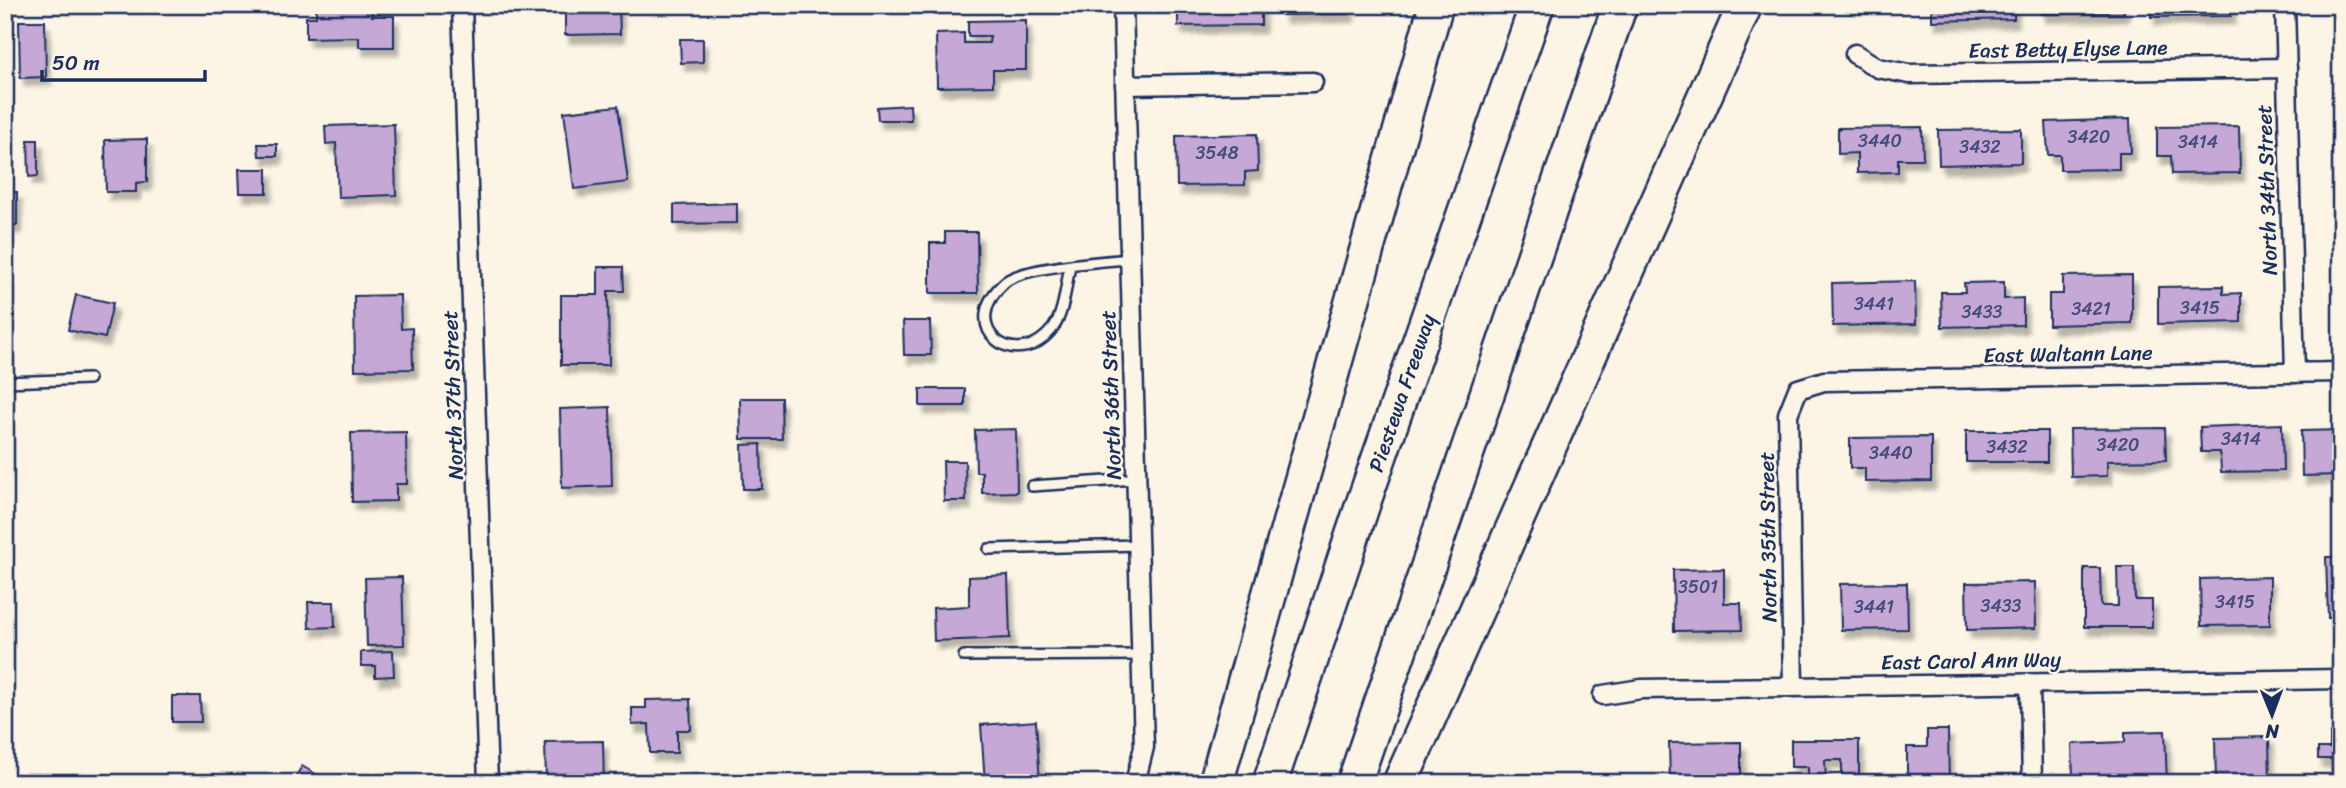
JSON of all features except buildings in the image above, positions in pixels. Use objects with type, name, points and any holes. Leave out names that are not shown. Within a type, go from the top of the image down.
[{"type":"highway","points":[[1216,783],[1436,5]]},
{"type":"highway","name":"Piestewa Freeway","points":[[1270,783],[1364,501],[1537,5]]},
{"type":"highway","points":[[1354,783],[1620,5]]},
{"type":"highway","points":[[1400,783],[1745,5]]},
{"type":"street","name":"North 37th Street","points":[[462,5],[488,783]]},
{"type":"street","name":"North 36th Street","points":[[1123,5],[1144,747],[1135,783]]},
{"type":"street","name":"North 34th Street","points":[[2286,5],[2295,373]]},
{"type":"street","name":"East Betty Elyse Lane","points":[[1855,54],[1878,68],[1909,74],[2287,68]]},
{"type":"street","points":[[1125,85],[1313,82]]},
{"type":"street","name":"East Waltann Lane","points":[[1798,388],[1824,381],[2341,372]]},
{"type":"street","name":"North 35th Street","points":[[1793,686],[1788,414],[1798,388]]},
{"type":"street","name":"East Carol Ann Way","points":[[1603,695],[1641,689],[2341,679]]},
{"type":"street","points":[[2030,684],[2032,783]]},
{"type":"lane","points":[[1069,266],[1054,328],[1036,342],[1016,348],[998,345],[989,335],[985,320],[990,301],[1006,281],[1028,272],[1069,266],[1130,259]]},
{"type":"lane","points":[[5,382],[89,379]]},
{"type":"lane","points":[[1032,486],[1136,479]]},
{"type":"lane","points":[[989,549],[1138,545]]},
{"type":"lane","points":[[964,656],[1141,655]]}]
